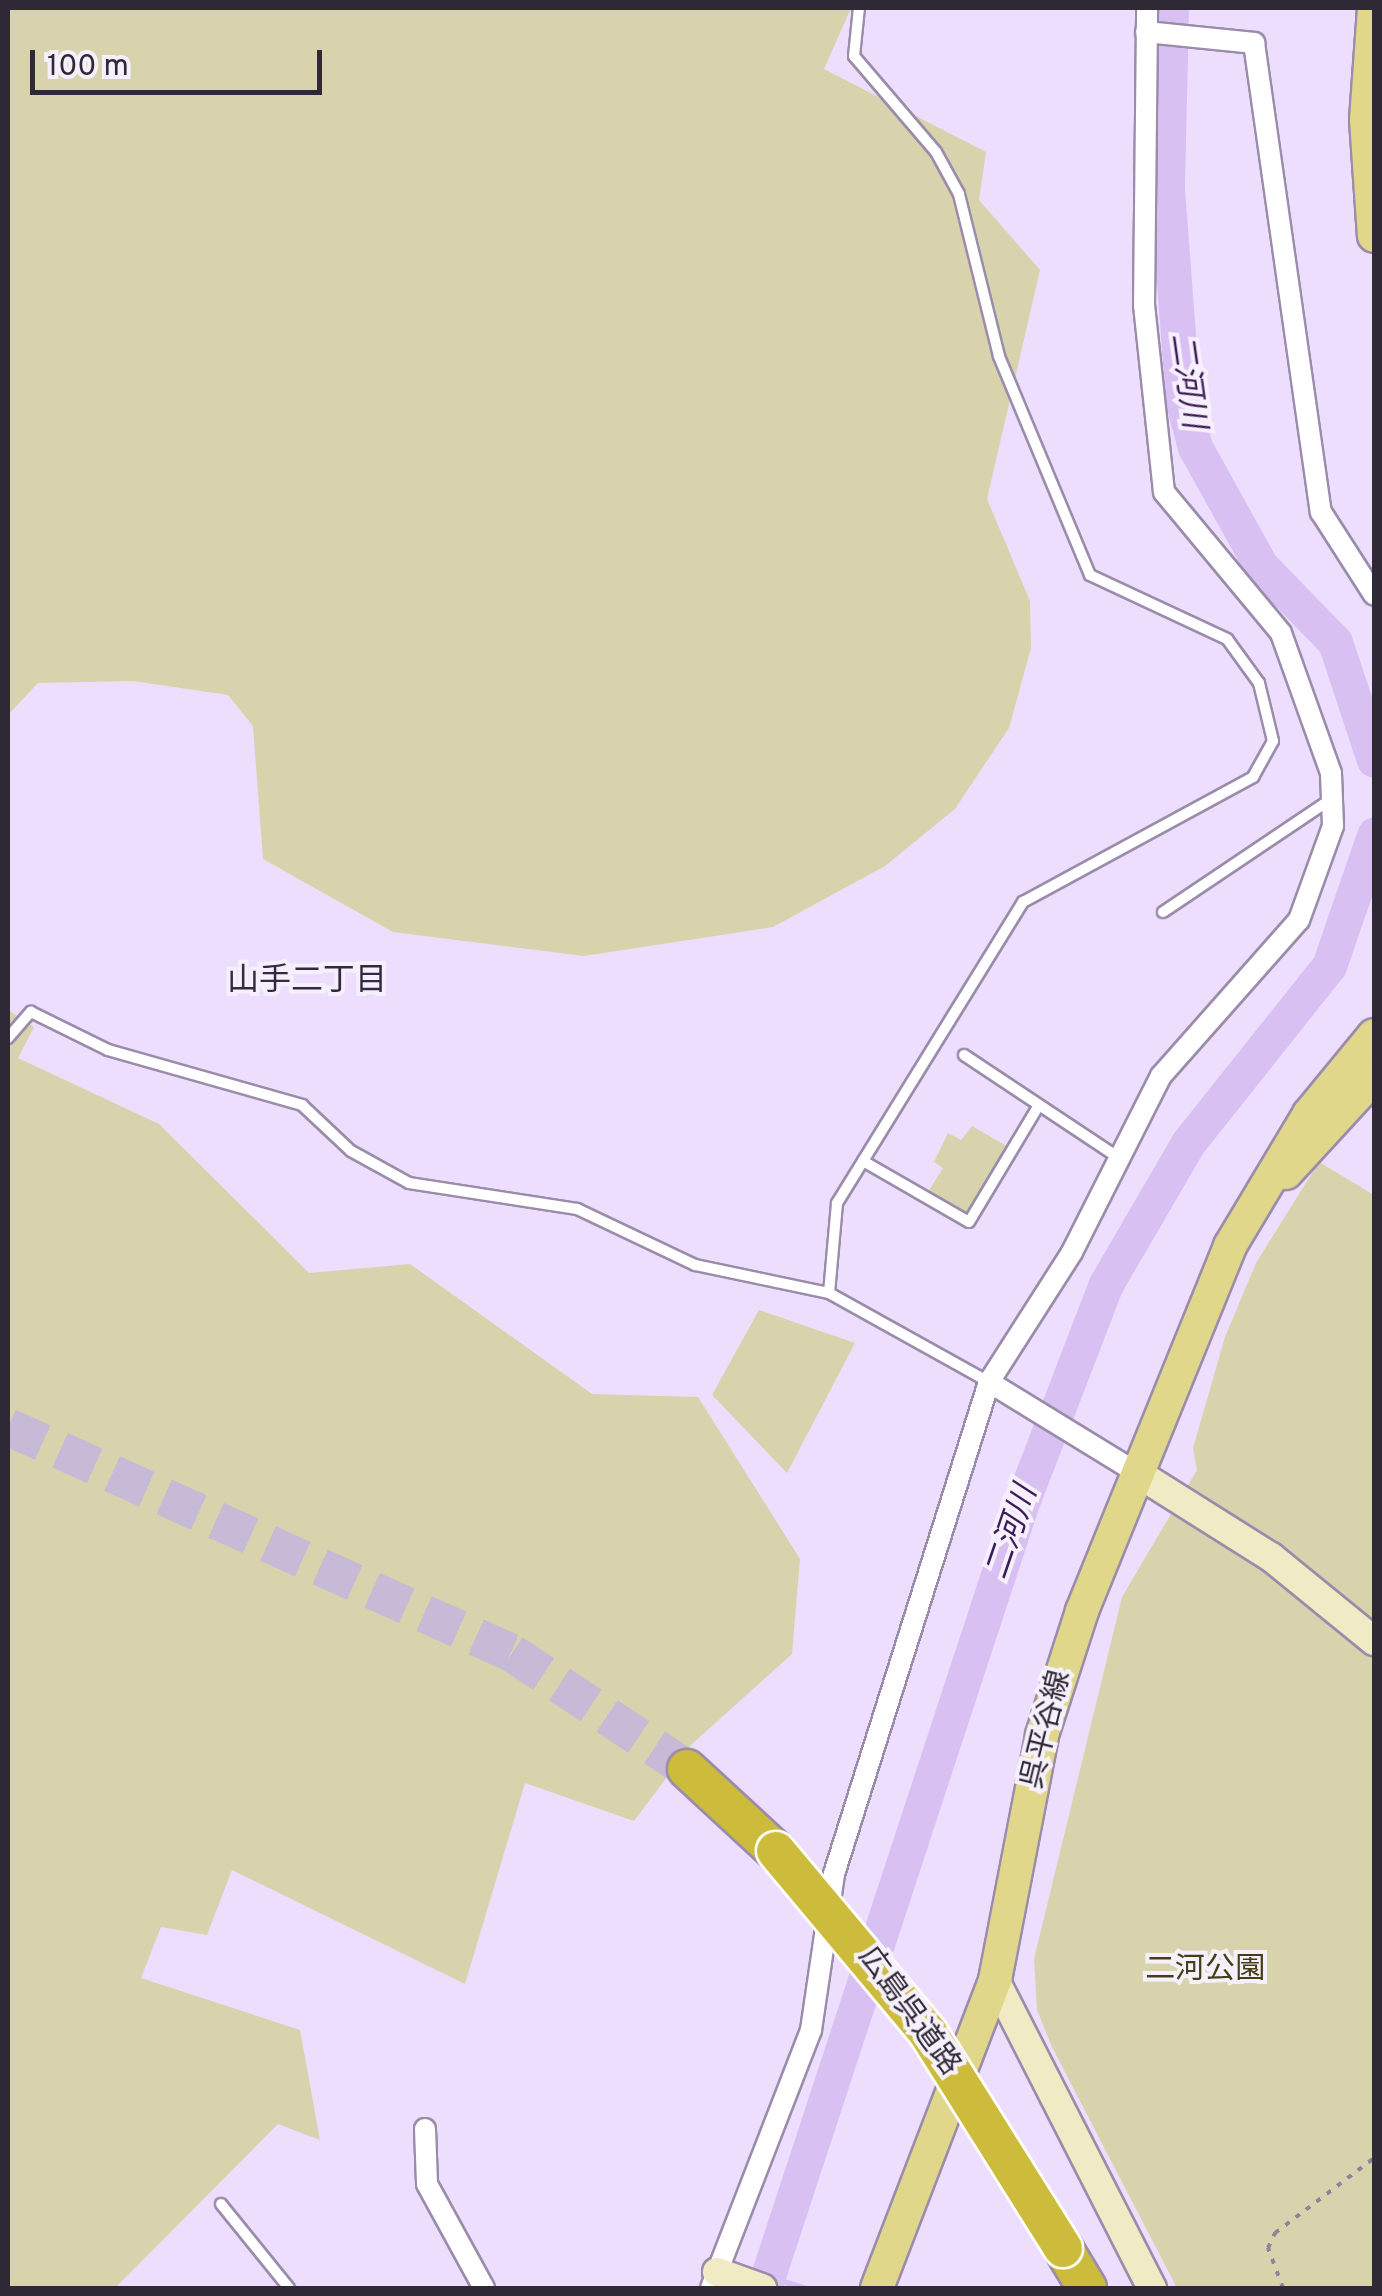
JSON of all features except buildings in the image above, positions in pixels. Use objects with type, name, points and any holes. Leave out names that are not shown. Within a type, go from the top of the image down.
[{"type":"highway","name":"広島呉道路","points":[[687,1769],[776,1851],[928,2033],[1087,2288]]},
{"type":"main road","points":[[1374,8],[1366,120],[1374,236]]},
{"type":"main road","name":"呉平谷線","points":[[877,2288],[994,1980],[1042,1734],[1139,1474],[1230,1246],[1268,1189],[1309,1114],[1374,1035]]},
{"type":"main road","name":"呉平谷線","points":[[1268,1189],[1337,1127],[1374,1077]]},
{"type":"street","points":[[762,2288],[719,2279],[811,2030],[834,1874],[990,1382],[1072,1252],[1116,1156],[1186,1042],[1300,920],[1333,826],[1332,799],[1305,682],[1280,633],[1164,492],[1144,305],[1147,8]]},
{"type":"street","points":[[1146,32],[1254,43],[1321,512],[1374,596]]},
{"type":"street","points":[[990,1382],[1013,1390],[1272,1557],[1374,1641]]},
{"type":"street","points":[[994,1980],[1152,2288]]},
{"type":"street","points":[[425,2129],[427,2184],[484,2288]]},
{"type":"lane","points":[[829,1292],[837,1203],[1023,902],[1253,777],[1273,741],[1259,683],[1227,639],[1090,574],[999,356],[959,194],[936,152],[854,56],[859,8]]},
{"type":"lane","points":[[1163,912],[1332,799]]},
{"type":"lane","points":[[8,1038],[30,1012],[108,1050],[302,1104],[351,1151],[409,1183],[577,1209],[696,1265],[829,1292],[990,1382]]},
{"type":"lane","points":[[964,1055],[1116,1156]]},
{"type":"lane","points":[[863,1161],[969,1222],[1039,1104]]},
{"type":"lane","points":[[221,2204],[289,2288]]},
{"type":"path","points":[[1282,2288],[1268,2248],[1275,2233],[1374,2158]]},
{"type":"green space","points":[[8,8],[851,8],[824,69],[986,152],[979,200],[1040,270],[987,499],[1030,601],[1031,648],[1009,728],[955,809],[885,866],[773,927],[584,956],[393,932],[263,859],[253,726],[228,695],[133,681],[38,683],[8,715]]},
{"type":"green space","points":[[8,1010],[34,1027],[18,1058],[159,1124],[309,1273],[410,1264],[592,1394],[698,1397],[800,1559],[792,1654],[691,1745],[634,1821],[525,1783],[465,1984],[232,1870],[207,1935],[161,1927],[141,1978],[300,2030],[320,2140],[278,2124],[115,2288],[8,2288]]},
{"type":"green space","points":[[972,1126],[1010,1148],[969,1218],[926,1195],[943,1168],[934,1162],[948,1133],[961,1140]]},
{"type":"green space","name":"二河公園","points":[[1319,1162],[1374,1195],[1374,2288],[1177,2288],[1052,2047],[1037,2010],[1034,1959],[1122,1597],[1197,1470],[1193,1448],[1225,1337],[1256,1263]]},
{"type":"green space","points":[[759,1310],[855,1343],[787,1473],[712,1395]]},
{"type":"waterway","name":"二河川","points":[[1171,8],[1167,189],[1183,403],[1195,447],[1261,566],[1335,642],[1374,760]]},
{"type":"waterway","name":"二河川","points":[[764,2288],[1021,1505],[1106,1284],[1188,1143],[1329,966],[1374,835]]},
{"type":"waterway","points":[[768,2277],[803,2288]]},
{"type":"tunnel","points":[[8,1427],[512,1653],[687,1769]]},
{"type":"district","name":"山手二丁目","points":[[307,982]]}]
